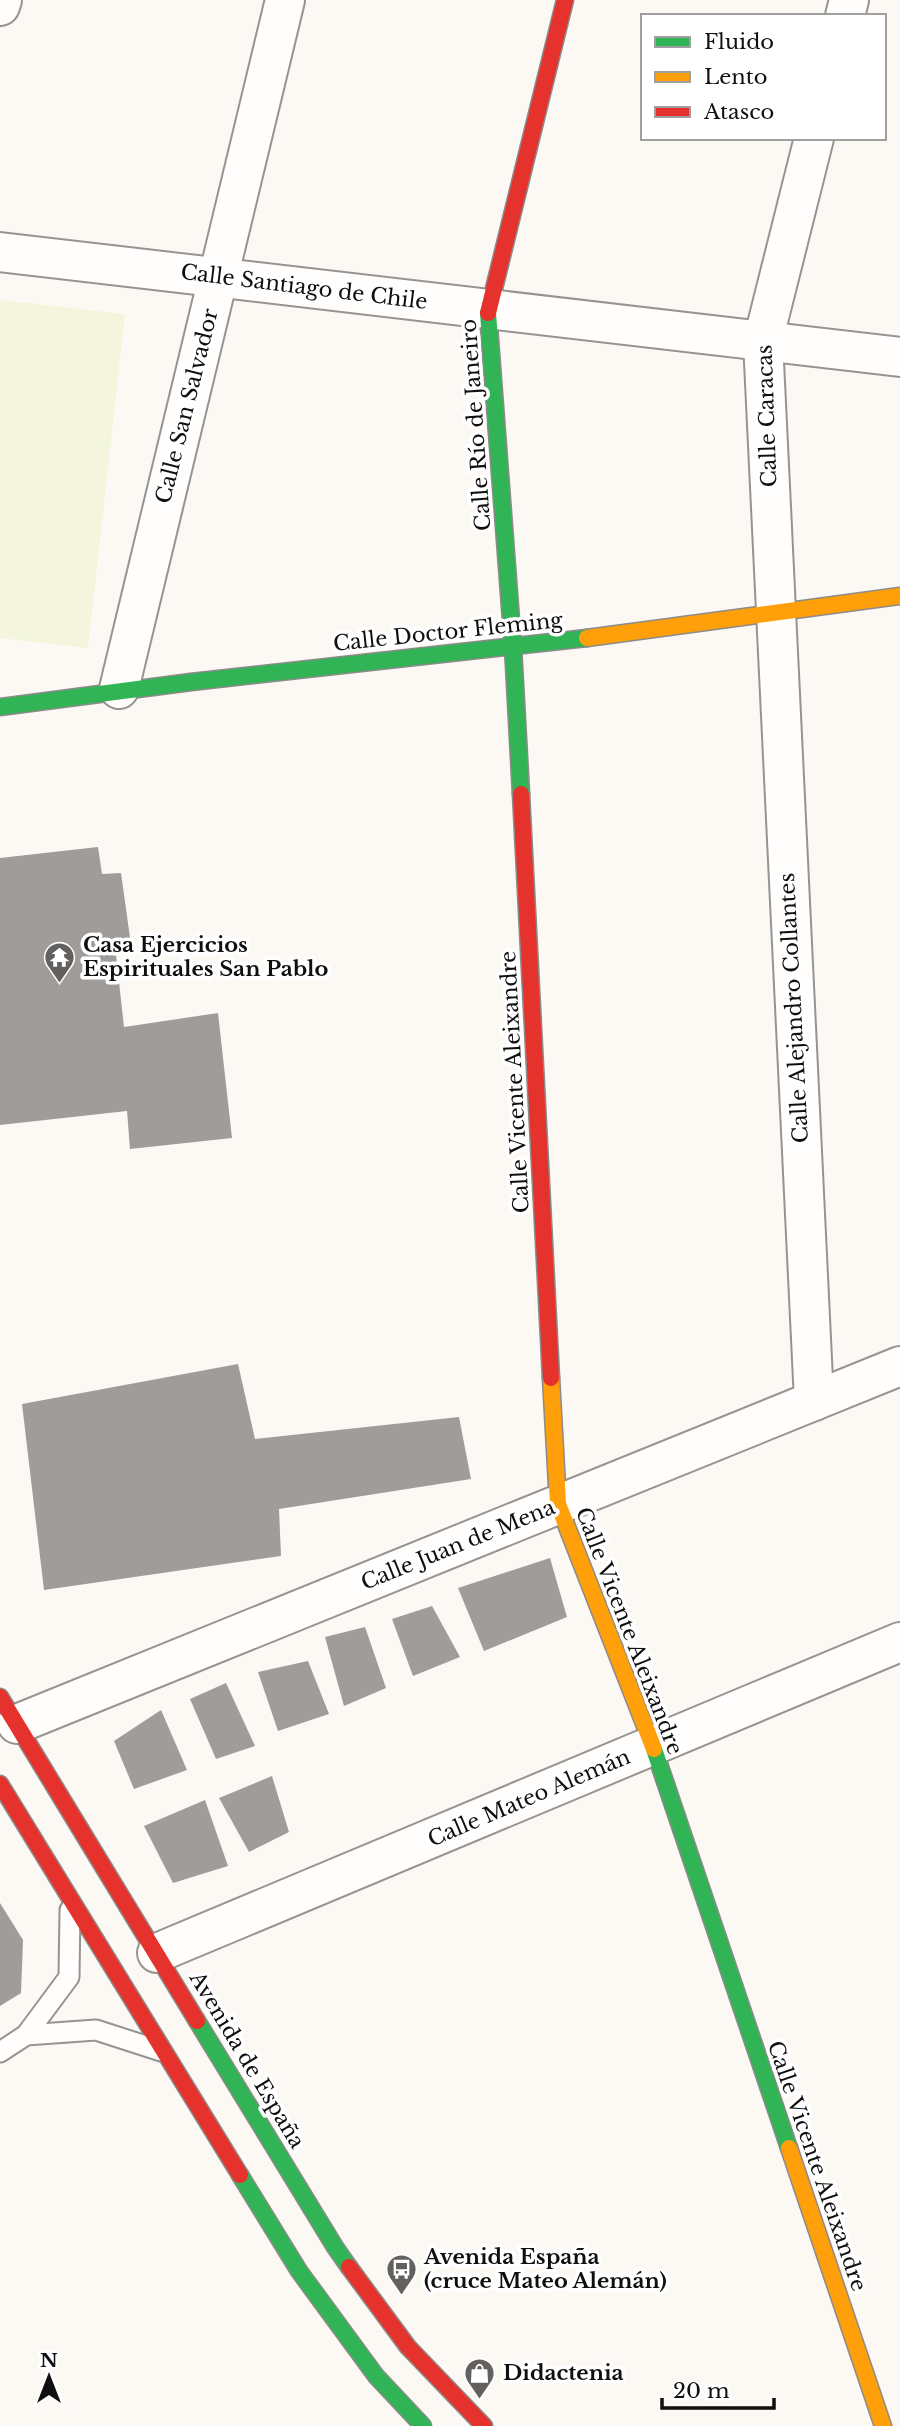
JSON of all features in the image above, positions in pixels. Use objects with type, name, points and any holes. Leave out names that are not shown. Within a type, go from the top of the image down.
[{"type":"main road","name":"Calle Río de Janeiro","points":[[513,647],[488,309],[565,0]]},
{"type":"main road","name":"Calle Doctor Fleming","points":[[0,707],[119,689],[513,647],[774,615],[900,596]]},
{"type":"main road","name":"Calle Vicente Aleixandre","points":[[513,647],[558,1504],[653,1746],[883,2426]]},
{"type":"main road","name":"Avenida de España","points":[[8,1711],[335,2247],[408,2347],[484,2426]]},
{"type":"main road","points":[[0,1784],[299,2271],[376,2376],[423,2426]]},
{"type":"street","points":[[0,6],[2,0]]},
{"type":"street","name":"Calle San Salvador","points":[[119,689],[285,0]]},
{"type":"street","name":"Calle Caracas","points":[[774,615],[763,341],[813,140]]},
{"type":"street","name":"Calle Santiago de Chile","points":[[0,252],[900,357]]},
{"type":"street","name":"Calle Alejandro Collantes","points":[[774,615],[814,1401]]},
{"type":"street","name":"Calle Juan de Mena","points":[[8,1711],[558,1504],[900,1366]]},
{"type":"street","name":"Calle Mateo Alemán","points":[[157,1952],[653,1746],[897,1652]]},
{"type":"lane","points":[[0,2052],[26,2035],[69,1977],[71,1902]]},
{"type":"lane","points":[[26,2035],[96,2030],[165,2052]]},
{"type":"green space","points":[[0,300],[125,314],[88,648],[0,638]]},
{"type":"building","name":"Casa Ejercicios Espirituales San Pablo","points":[[98,847],[102,874],[121,873],[132,952],[116,955],[124,1027],[218,1013],[232,1138],[130,1149],[127,1111],[0,1125],[0,858]]},
{"type":"building","points":[[238,1364],[255,1439],[459,1417],[471,1479],[279,1509],[281,1556],[44,1590],[22,1404]]},
{"type":"building","points":[[550,1558],[567,1617],[484,1651],[458,1588]]},
{"type":"building","points":[[432,1606],[460,1657],[413,1676],[392,1619]]},
{"type":"building","points":[[365,1627],[386,1688],[344,1706],[325,1637]]},
{"type":"building","points":[[308,1661],[329,1714],[278,1731],[258,1672]]},
{"type":"building","points":[[226,1683],[255,1746],[216,1759],[190,1699]]},
{"type":"building","points":[[161,1710],[187,1770],[134,1789],[114,1741]]},
{"type":"building","points":[[272,1776],[289,1832],[249,1852],[219,1798]]},
{"type":"building","points":[[205,1800],[228,1866],[173,1883],[144,1826]]},
{"type":"building","points":[[0,1903],[23,1940],[21,1993],[0,2006]]},
{"type":"traffic: fast","points":[[488,313],[521,794]]},
{"type":"traffic: fast","points":[[0,707],[191,682],[587,638]]},
{"type":"traffic: fast","points":[[654,1749],[789,2148]]},
{"type":"traffic: fast","points":[[197,2021],[349,2267]]},
{"type":"traffic: fast","points":[[240,2175],[299,2271],[376,2376],[423,2426]]},
{"type":"traffic: slow","points":[[587,638],[900,596]]},
{"type":"traffic: slow","points":[[551,1378],[558,1504],[654,1749]]},
{"type":"traffic: slow","points":[[789,2148],[883,2426]]},
{"type":"traffic: jam","points":[[488,313],[565,0]]},
{"type":"traffic: jam","points":[[521,794],[551,1378]]},
{"type":"traffic: jam","points":[[0,1697],[197,2021]]},
{"type":"traffic: jam","points":[[0,1784],[240,2175]]},
{"type":"traffic: jam","points":[[349,2267],[408,2347],[484,2426]]},
{"type":"place","name":"Casa Ejercicios Espirituales San Pablo","points":[[60,984]]},
{"type":"place","name":"Avenida España (cruce Mateo Alemán)","points":[[401,2296]]},
{"type":"place","name":"Didactenia","points":[[480,2400]]}]
